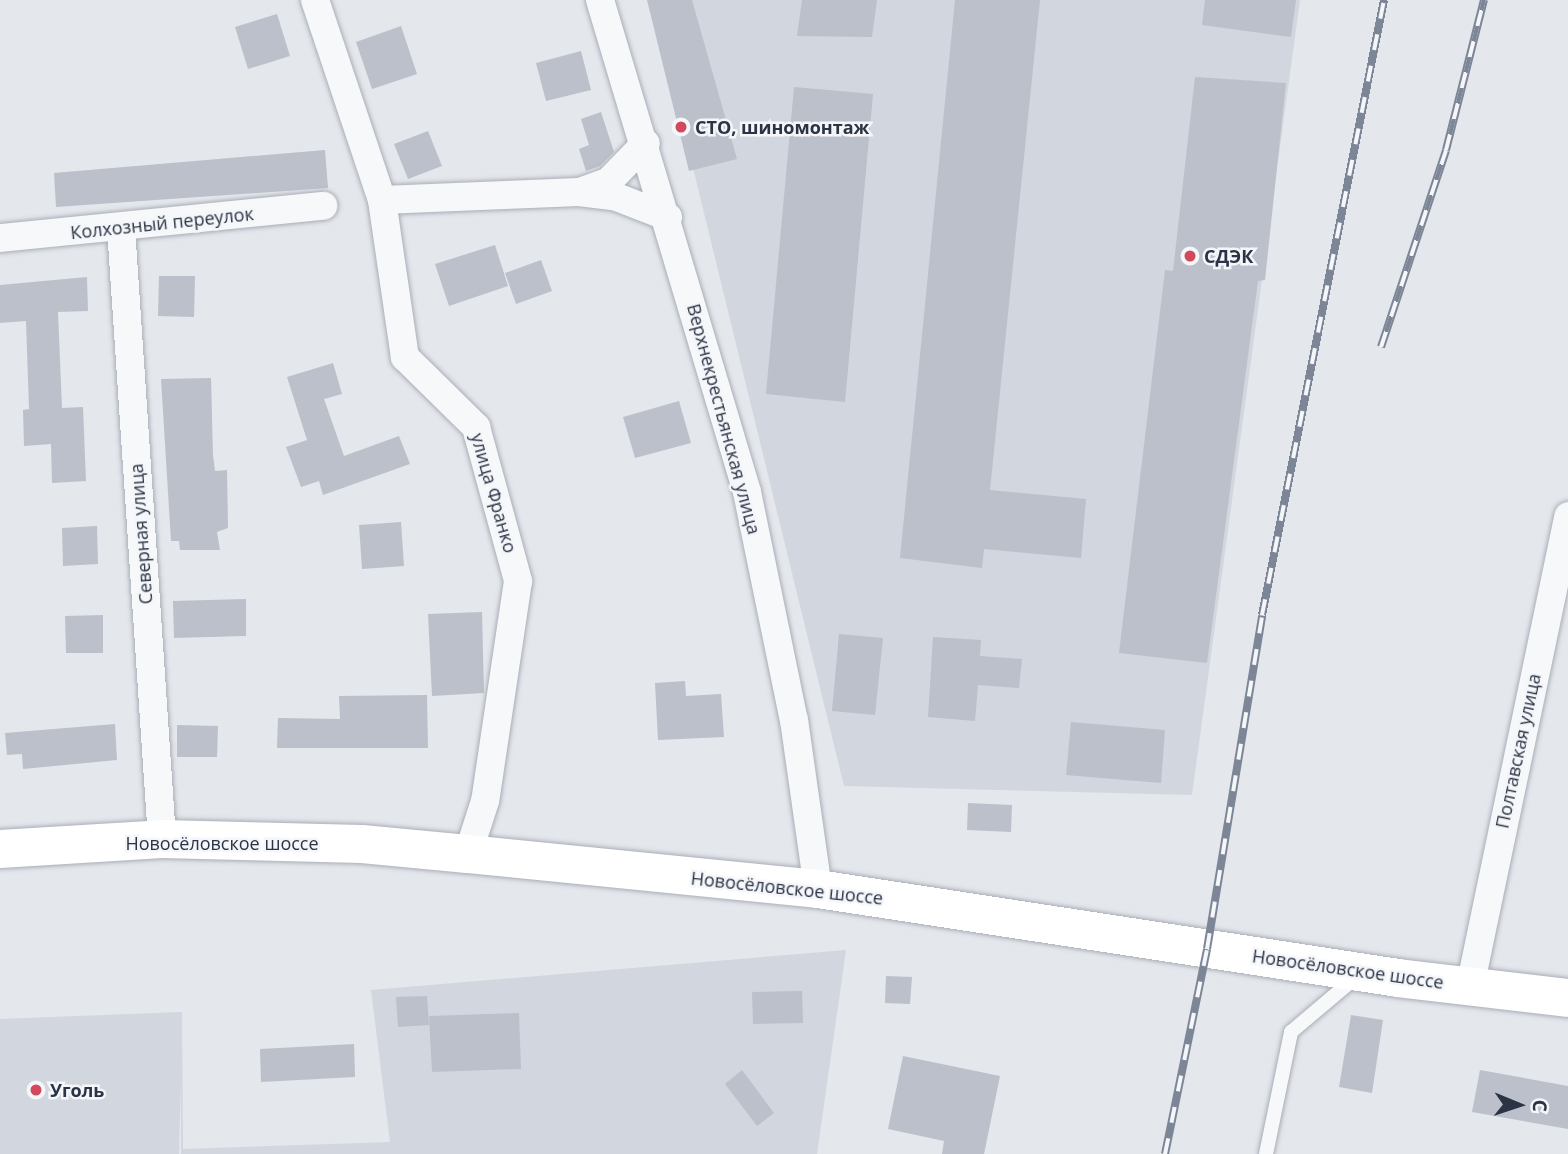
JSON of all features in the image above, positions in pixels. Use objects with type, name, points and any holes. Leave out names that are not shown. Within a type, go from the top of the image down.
[{"type":"main road","name":"Новосёловское шоссе","points":[[0,849],[162,839],[362,845],[468,854],[818,889],[1363,972],[1568,999]]},
{"type":"street","name":"улица Франко","points":[[315,0],[382,200],[405,357],[476,427],[518,581],[485,801],[468,854]]},
{"type":"street","name":"Верхнекрестьянская улица","points":[[600,0],[646,143],[747,492],[794,720],[818,889]]},
{"type":"street","points":[[579,192],[608,182],[646,143]]},
{"type":"street","points":[[382,200],[579,192],[614,196],[668,217]]},
{"type":"street","name":"Колхозный переулок","points":[[0,238],[323,206]]},
{"type":"street","name":"Северная улица","points":[[121,228],[162,839]]},
{"type":"street","name":"Полтавская улица","points":[[1470,987],[1568,516]]},
{"type":"lane","points":[[1266,1154],[1292,1032],[1326,998],[1363,972]]},
{"type":"shaded area","points":[[652,0],[1300,0],[1192,795],[844,786]]},
{"type":"shaded area","points":[[846,950],[817,1154],[181,1154],[181,1079],[179,1154],[0,1154],[0,1019],[182,1012],[183,1149],[390,1142],[371,990]]},
{"type":"building","points":[[647,0],[692,0],[737,159],[689,171]]},
{"type":"building","points":[[802,0],[877,0],[872,37],[797,36]]},
{"type":"building","points":[[955,0],[1040,0],[990,490],[1086,499],[1081,558],[984,549],[982,568],[900,558]]},
{"type":"building","points":[[1205,0],[1296,0],[1291,37],[1202,25]]},
{"type":"building","points":[[277,14],[290,56],[248,69],[235,27]]},
{"type":"building","points":[[401,26],[417,74],[372,89],[356,42]]},
{"type":"building","points":[[581,51],[591,90],[546,101],[536,63]]},
{"type":"building","points":[[1195,77],[1286,83],[1265,280],[1258,281],[1207,663],[1119,653],[1165,270],[1173,271]]},
{"type":"building","points":[[794,87],[873,94],[845,402],[766,394]]},
{"type":"building","points":[[601,112],[614,152],[600,166],[586,171],[579,149],[589,145],[581,119]]},
{"type":"building","points":[[428,131],[442,166],[408,179],[394,144]]},
{"type":"building","points":[[325,150],[328,188],[56,207],[54,173]]},
{"type":"building","points":[[495,245],[508,286],[449,306],[435,264]]},
{"type":"building","points":[[541,260],[552,291],[516,304],[505,273]]},
{"type":"building","points":[[159,276],[195,276],[194,317],[158,316]]},
{"type":"building","points":[[87,277],[88,311],[58,312],[62,408],[83,407],[86,481],[52,483],[51,444],[24,446],[23,410],[29,409],[26,321],[0,323],[0,285]]},
{"type":"building","points":[[333,363],[342,394],[324,399],[344,456],[399,436],[410,464],[323,495],[319,481],[301,487],[286,447],[307,440],[287,377]]},
{"type":"building","points":[[211,378],[213,455],[215,471],[227,470],[228,528],[217,532],[220,550],[180,550],[179,541],[171,541],[161,379]]},
{"type":"building","points":[[679,401],[691,443],[635,458],[623,417]]},
{"type":"building","points":[[401,522],[404,566],[362,569],[359,525]]},
{"type":"building","points":[[97,526],[98,564],[63,566],[62,528]]},
{"type":"building","points":[[246,599],[246,636],[174,638],[173,601]]},
{"type":"building","points":[[482,612],[484,693],[432,696],[428,614]]},
{"type":"building","points":[[103,615],[103,653],[66,653],[65,616]]},
{"type":"building","points":[[839,634],[883,638],[875,715],[832,711]]},
{"type":"building","points":[[933,637],[981,640],[980,656],[1022,659],[1019,688],[978,685],[975,721],[928,717]]},
{"type":"building","points":[[685,681],[686,696],[721,694],[724,737],[658,740],[655,683]]},
{"type":"building","points":[[427,695],[428,748],[277,748],[278,718],[340,719],[339,696]]},
{"type":"building","points":[[1071,722],[1165,730],[1161,783],[1066,775]]},
{"type":"building","points":[[115,724],[117,760],[23,769],[22,754],[7,755],[5,733]]},
{"type":"building","points":[[177,725],[218,726],[217,757],[177,757]]},
{"type":"building","points":[[968,803],[1012,805],[1011,832],[967,830]]},
{"type":"building","points":[[886,976],[912,977],[910,1004],[885,1003]]},
{"type":"building","points":[[802,991],[803,1023],[753,1024],[752,992]]},
{"type":"building","points":[[427,996],[429,1025],[398,1027],[396,997]]},
{"type":"building","points":[[519,1013],[521,1069],[432,1072],[429,1016]]},
{"type":"building","points":[[1351,1015],[1383,1020],[1372,1093],[1339,1087]]},
{"type":"building","points":[[354,1044],[355,1077],[261,1082],[260,1049]]},
{"type":"building","points":[[903,1056],[1000,1076],[984,1154],[942,1154],[944,1141],[888,1129]]},
{"type":"building","points":[[742,1070],[774,1113],[757,1126],[725,1084]]},
{"type":"building","points":[[1480,1070],[1568,1086],[1568,1129],[1472,1112]]},
{"type":"railway","points":[[1165,1154],[1207,949],[1262,615],[1384,0]]},
{"type":"railway","points":[[1381,347],[1446,150],[1484,0]]},
{"type":"place","name":"СТО, шиномонтаж","points":[[681,127]]},
{"type":"place","name":"СДЭК","points":[[1190,256]]},
{"type":"place","name":"Уголь","points":[[36,1090]]}]
